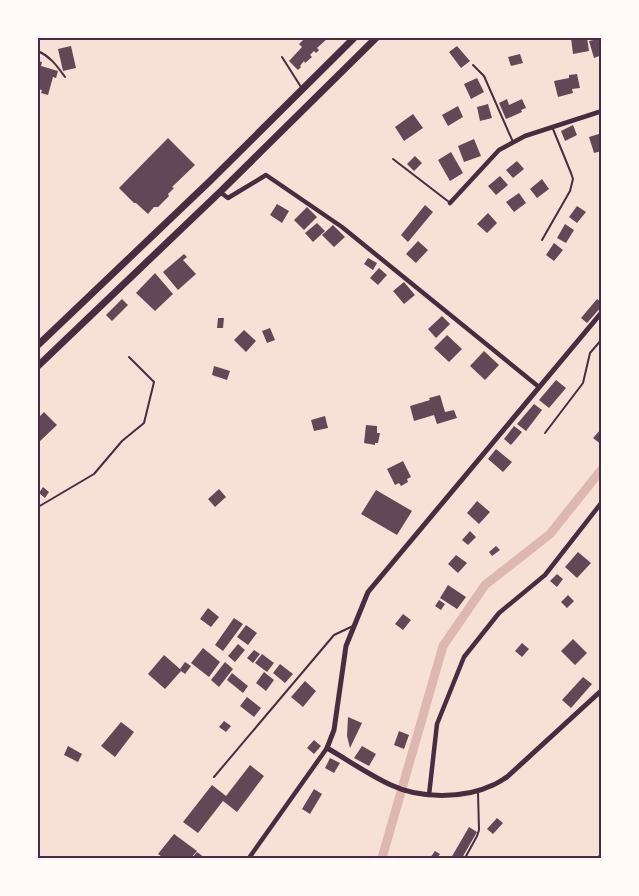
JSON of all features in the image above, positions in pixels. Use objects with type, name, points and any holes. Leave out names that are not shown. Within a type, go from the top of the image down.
[{"type":"main road","points":[[38,345],[210,181],[354,38]]},
{"type":"main road","points":[[38,366],[220,192],[376,38]]},
{"type":"street","points":[[450,204],[499,150],[525,136],[602,110]]},
{"type":"street","points":[[220,192],[228,198],[266,175],[342,227],[539,387]]},
{"type":"street","points":[[249,858],[327,748],[334,730],[346,646],[368,592],[602,312]]},
{"type":"street","points":[[429,795],[437,724],[464,657],[500,613],[545,575],[602,502]]},
{"type":"street","points":[[327,748],[392,785],[416,794],[461,794],[492,786],[507,777],[602,690]]},
{"type":"lane","points":[[38,52],[45,54],[54,61],[65,77]]},
{"type":"lane","points":[[282,57],[302,89]]},
{"type":"lane","points":[[473,65],[484,76],[513,142]]},
{"type":"lane","points":[[542,240],[572,186],[571,173],[552,127]]},
{"type":"lane","points":[[393,159],[450,204]]},
{"type":"lane","points":[[545,433],[583,383],[590,353],[602,339]]},
{"type":"lane","points":[[38,507],[94,474],[122,442],[144,423],[154,382],[129,358]]},
{"type":"lane","points":[[214,777],[334,635],[355,625]]},
{"type":"lane","points":[[465,858],[479,830],[478,790]]},
{"type":"path","points":[[597,858],[602,854]]},
{"type":"building","points":[[305,38],[328,38],[317,48],[319,50],[316,53],[314,51],[310,55],[312,57],[305,63],[304,61],[298,70],[289,61],[302,47],[299,44]]},
{"type":"building","points":[[571,38],[587,38],[589,51],[573,54]]},
{"type":"building","points":[[602,38],[602,55],[594,58],[589,41]]},
{"type":"building","points":[[71,46],[76,68],[63,71],[58,49]]},
{"type":"building","points":[[457,46],[470,61],[461,68],[449,52]]},
{"type":"building","points":[[520,54],[523,63],[511,66],[508,57]]},
{"type":"building","points":[[38,61],[42,62],[41,66],[58,71],[56,78],[53,77],[48,95],[41,93],[42,90],[38,89]]},
{"type":"building","points":[[577,74],[580,88],[572,89],[573,93],[558,97],[554,81]]},
{"type":"building","points":[[477,78],[484,92],[471,99],[464,84]]},
{"type":"building","points":[[507,99],[509,105],[522,99],[526,108],[521,110],[522,112],[506,119],[499,103]]},
{"type":"building","points":[[488,104],[492,118],[480,121],[477,107]]},
{"type":"building","points":[[458,106],[463,117],[448,126],[442,115]]},
{"type":"building","points":[[413,114],[423,128],[404,141],[395,127]]},
{"type":"building","points":[[573,125],[577,135],[565,141],[561,131]]},
{"type":"building","points":[[602,133],[602,151],[594,153],[589,137]]},
{"type":"building","points":[[168,138],[195,165],[172,187],[174,188],[168,194],[169,196],[148,214],[119,188]]},
{"type":"building","points":[[474,139],[481,156],[464,162],[458,146]]},
{"type":"building","points":[[451,152],[463,173],[450,181],[438,160]]},
{"type":"building","points":[[415,156],[422,163],[414,171],[407,164]]},
{"type":"building","points":[[517,161],[524,169],[513,178],[506,170]]},
{"type":"building","points":[[500,176],[508,185],[496,195],[488,186]]},
{"type":"building","points":[[542,179],[549,189],[537,198],[530,189]]},
{"type":"building","points":[[519,193],[526,203],[514,212],[506,202]]},
{"type":"building","points":[[277,204],[289,211],[282,223],[270,215]]},
{"type":"building","points":[[425,205],[433,212],[408,242],[401,235]]},
{"type":"building","points":[[577,206],[586,212],[577,223],[569,217]]},
{"type":"building","points":[[307,207],[317,217],[304,230],[294,220]]},
{"type":"building","points":[[488,213],[497,223],[487,233],[477,224]]},
{"type":"building","points":[[317,223],[325,231],[313,242],[305,233]]},
{"type":"building","points":[[565,224],[574,230],[566,243],[557,238]]},
{"type":"building","points":[[333,225],[345,237],[334,247],[322,235]]},
{"type":"building","points":[[418,241],[428,250],[416,263],[406,254]]},
{"type":"building","points":[[554,243],[563,250],[554,261],[546,255]]},
{"type":"building","points":[[184,254],[187,257],[183,260],[196,274],[178,290],[163,272]]},
{"type":"building","points":[[368,258],[377,263],[373,270],[364,264]]},
{"type":"building","points":[[379,268],[387,275],[378,285],[370,278]]},
{"type":"building","points":[[155,273],[173,294],[155,311],[136,293]]},
{"type":"building","points":[[404,282],[415,295],[404,304],[393,291]]},
{"type":"building","points":[[122,299],[128,305],[112,321],[106,315]]},
{"type":"building","points":[[597,299],[602,303],[602,306],[587,323],[581,318]]},
{"type":"building","points":[[442,316],[450,324],[436,338],[428,329]]},
{"type":"building","points":[[218,318],[224,318],[223,328],[217,328]]},
{"type":"building","points":[[270,328],[275,340],[267,343],[262,331]]},
{"type":"building","points":[[244,330],[256,341],[246,352],[234,340]]},
{"type":"building","points":[[447,335],[462,349],[449,362],[434,348]]},
{"type":"building","points":[[484,351],[499,365],[485,380],[470,366]]},
{"type":"building","points":[[214,366],[230,371],[227,380],[212,375]]},
{"type":"building","points":[[556,380],[566,388],[549,408],[539,400]]},
{"type":"building","points":[[440,395],[445,412],[454,410],[457,418],[437,424],[434,415],[414,421],[410,406]]},
{"type":"building","points":[[534,404],[542,410],[526,431],[517,424]]},
{"type":"building","points":[[44,412],[57,425],[38,443],[38,418]]},
{"type":"building","points":[[325,416],[328,428],[314,431],[311,420]]},
{"type":"building","points":[[366,425],[377,426],[377,433],[380,433],[378,443],[375,443],[375,445],[364,443]]},
{"type":"building","points":[[514,426],[522,432],[511,445],[504,439]]},
{"type":"building","points":[[602,428],[602,445],[593,438]]},
{"type":"building","points":[[496,449],[512,462],[503,472],[488,459]]},
{"type":"building","points":[[403,461],[411,477],[407,479],[408,482],[401,486],[399,483],[395,485],[387,469]]},
{"type":"building","points":[[43,487],[49,492],[45,498],[39,493]]},
{"type":"building","points":[[219,489],[226,497],[215,507],[208,499]]},
{"type":"building","points":[[376,490],[412,511],[397,535],[361,514]]},
{"type":"building","points":[[477,501],[490,512],[479,524],[467,513]]},
{"type":"building","points":[[470,531],[476,537],[468,545],[462,540]]},
{"type":"building","points":[[496,546],[500,550],[492,556],[489,552]]},
{"type":"building","points":[[578,552],[591,563],[577,578],[565,567]]},
{"type":"building","points":[[456,555],[467,563],[458,573],[448,564]]},
{"type":"building","points":[[557,574],[563,579],[557,587],[550,581]]},
{"type":"building","points":[[448,585],[466,597],[457,609],[440,598]]},
{"type":"building","points":[[568,595],[574,601],[567,608],[561,602]]},
{"type":"building","points":[[439,600],[445,604],[441,610],[435,606]]},
{"type":"building","points":[[208,608],[219,617],[211,627],[200,619]]},
{"type":"building","points":[[403,614],[411,620],[403,630],[395,624]]},
{"type":"building","points":[[234,618],[243,624],[223,651],[215,645]]},
{"type":"building","points":[[246,625],[257,633],[248,645],[237,637]]},
{"type":"building","points":[[573,639],[587,653],[575,665],[561,651]]},
{"type":"building","points":[[522,643],[529,649],[522,657],[515,651]]},
{"type":"building","points":[[238,644],[245,650],[235,662],[228,656]]},
{"type":"building","points":[[203,648],[220,662],[209,677],[191,663]]},
{"type":"building","points":[[254,650],[260,654],[253,663],[247,658]]},
{"type":"building","points":[[262,654],[274,663],[267,672],[255,663]]},
{"type":"building","points":[[164,655],[180,669],[185,662],[191,666],[185,674],[181,671],[165,689],[148,674]]},
{"type":"building","points":[[225,662],[233,669],[219,687],[211,680]]},
{"type":"building","points":[[280,664],[293,674],[285,683],[273,673]]},
{"type":"building","points":[[264,672],[274,680],[266,691],[256,683]]},
{"type":"building","points":[[232,673],[248,686],[243,693],[227,680]]},
{"type":"building","points":[[583,677],[592,684],[571,708],[562,700]]},
{"type":"building","points":[[305,681],[316,691],[303,707],[291,697]]},
{"type":"building","points":[[247,697],[261,708],[254,717],[240,706]]},
{"type":"building","points":[[348,717],[362,723],[350,748],[347,736]]},
{"type":"building","points":[[224,721],[231,726],[226,732],[219,727]]},
{"type":"building","points":[[121,722],[134,732],[115,757],[101,746]]},
{"type":"building","points":[[399,731],[409,735],[404,749],[394,745]]},
{"type":"building","points":[[314,740],[321,746],[314,754],[307,748]]},
{"type":"building","points":[[68,746],[82,754],[78,762],[64,755]]},
{"type":"building","points":[[362,746],[376,754],[369,766],[354,758]]},
{"type":"building","points":[[330,758],[340,763],[334,773],[325,768]]},
{"type":"building","points":[[250,765],[264,776],[237,812],[223,801],[198,833],[183,822],[212,785],[226,796]]},
{"type":"building","points":[[314,789],[322,794],[310,814],[302,809]]},
{"type":"building","points":[[497,818],[503,823],[493,834],[487,829]]},
{"type":"building","points":[[469,827],[477,832],[462,858],[451,858]]},
{"type":"building","points":[[174,834],[197,851],[191,858],[164,858],[158,854]]},
{"type":"building","points":[[435,851],[440,854],[437,858],[430,858]]},
{"type":"building","points":[[197,852],[205,858],[192,858]]},
{"type":"waterway","points":[[382,858],[443,646],[485,585],[550,534],[602,469]]}]
